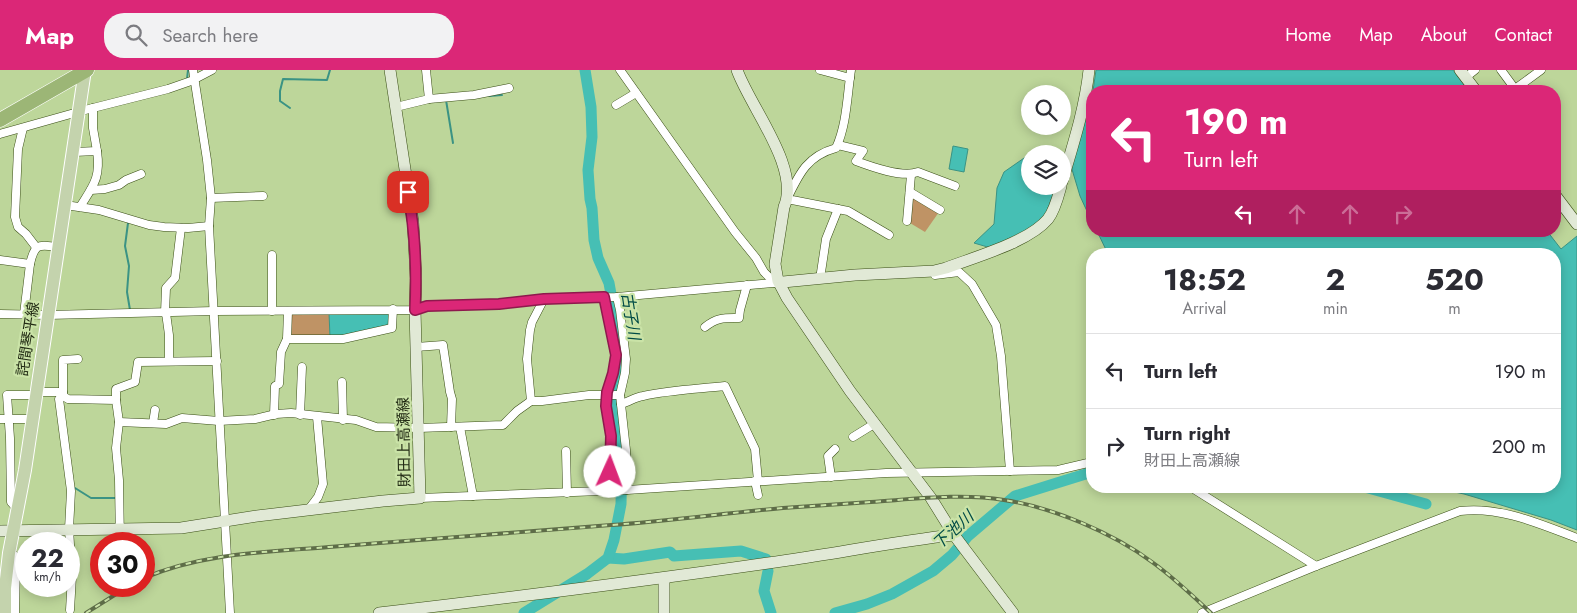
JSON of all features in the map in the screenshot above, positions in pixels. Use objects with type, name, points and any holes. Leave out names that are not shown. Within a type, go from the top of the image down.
[{"type":"highway","points":[[0,120],[86,70]]},
{"type":"main road","name":"詫間琴平線","points":[[5,613],[9,553],[33,419],[86,70]]},
{"type":"street","points":[[193,70],[206,151],[210,198],[209,226],[230,613]]},
{"type":"street","points":[[0,134],[80,111],[168,89],[212,70]]},
{"type":"street","name":"財田上高瀬線","points":[[0,531],[181,528],[309,509],[420,498],[415,310],[416,278],[413,222],[390,70]]},
{"type":"street","points":[[426,70],[429,99]]},
{"type":"street","points":[[620,70],[735,232],[756,258],[764,272],[779,282]]},
{"type":"street","points":[[737,70],[743,86],[777,147],[784,170],[787,199]]},
{"type":"street","points":[[820,70],[850,74],[840,141],[836,148],[818,155],[801,171],[787,199],[775,264],[779,282],[804,325],[874,424],[931,498],[954,535],[1013,613]]},
{"type":"street","points":[[1087,85],[1089,70]]},
{"type":"street","points":[[1471,85],[1463,74],[1475,70]]},
{"type":"street","points":[[1501,70],[1512,85]]},
{"type":"street","points":[[1520,85],[1541,70]]},
{"type":"street","points":[[396,107],[429,99],[474,95],[509,88]]},
{"type":"street","points":[[1071,152],[1086,93]]},
{"type":"street","points":[[616,105],[636,94]]},
{"type":"street","points":[[80,208],[97,180],[98,173],[99,160],[93,128],[93,108]]},
{"type":"street","points":[[23,128],[18,148],[15,218],[18,227],[36,247]]},
{"type":"street","points":[[838,145],[863,151],[856,161],[874,168],[911,175],[918,172],[955,186]]},
{"type":"street","points":[[74,152],[97,151]]},
{"type":"street","points":[[91,190],[119,185],[141,174]]},
{"type":"street","points":[[907,221],[911,175]]},
{"type":"street","points":[[910,192],[940,210]]},
{"type":"street","points":[[0,314],[415,310],[427,306],[499,304],[544,299],[604,297],[934,271],[1027,236],[1048,220],[1058,195]]},
{"type":"street","points":[[210,198],[263,196]]},
{"type":"street","points":[[240,206],[241,197]]},
{"type":"street","points":[[787,199],[848,212],[889,235]]},
{"type":"street","points":[[1561,202],[1577,224]]},
{"type":"street","points":[[65,206],[99,210],[149,225],[181,228],[209,226]]},
{"type":"street","points":[[820,279],[826,239],[838,209]]},
{"type":"street","points":[[169,361],[169,335],[165,313],[166,288],[176,278],[181,228]]},
{"type":"street","points":[[24,314],[33,252],[36,247],[41,245],[59,247]]},
{"type":"street","points":[[272,255],[272,311]]},
{"type":"street","points":[[0,260],[30,264]]},
{"type":"street","points":[[934,271],[936,276],[958,272],[972,284],[996,325],[1001,356],[1010,471]]},
{"type":"street","points":[[705,327],[712,321],[720,318],[740,318],[740,310],[747,285]]},
{"type":"street","points":[[617,296],[626,359],[619,398],[626,450],[627,490]]},
{"type":"street","points":[[604,297],[616,355],[606,406],[611,436],[610,490]]},
{"type":"street","points":[[531,401],[527,359],[530,330],[544,299]]},
{"type":"street","points":[[287,339],[343,339],[392,328],[393,309]]},
{"type":"street","points":[[274,415],[274,386],[279,384],[281,352],[287,339],[288,311]]},
{"type":"street","points":[[416,347],[443,345],[452,399],[451,427]]},
{"type":"street","points":[[70,610],[76,576],[69,529],[71,491],[59,399],[63,394],[63,360],[78,359]]},
{"type":"street","points":[[120,532],[116,448],[119,422],[116,390],[135,382],[138,362],[217,361]]},
{"type":"street","points":[[300,414],[302,367]]},
{"type":"street","points":[[342,382],[343,420]]},
{"type":"street","points":[[119,422],[166,424],[182,418],[220,421],[255,420],[291,413],[356,420],[376,428],[503,425],[517,411],[531,401],[607,395],[628,402],[640,396],[725,386],[755,449],[758,495]]},
{"type":"street","points":[[18,510],[11,502],[7,395],[63,394],[68,399],[116,400]]},
{"type":"street","points":[[153,423],[155,410]]},
{"type":"street","points":[[309,509],[318,497],[323,484],[317,417]]},
{"type":"street","points":[[0,419],[33,419]]},
{"type":"street","points":[[853,437],[874,424]]},
{"type":"street","points":[[460,427],[473,496]]},
{"type":"street","points":[[831,476],[828,456],[835,449]]},
{"type":"street","points":[[566,451],[567,493]]},
{"type":"street","points":[[420,498],[627,490],[886,473],[1058,470],[1086,463]]},
{"type":"street","points":[[1200,493],[1316,566]]},
{"type":"street","points":[[1202,613],[1316,566],[1460,511],[1502,513],[1538,523],[1577,538]]},
{"type":"street","points":[[379,613],[664,578],[954,535]]},
{"type":"street","points":[[0,594],[6,553],[9,553],[14,555],[16,562],[15,613]]},
{"type":"street","points":[[664,578],[664,613]]},
{"type":"shaded area","points":[[912,195],[939,212],[925,232],[910,223]]},
{"type":"shaded area","points":[[329,313],[330,337],[290,338],[290,314]]},
{"type":"water","points":[[1096,70],[1453,70],[1464,85],[1094,85]]},
{"type":"water","points":[[1086,114],[1086,209],[1071,166]]},
{"type":"water","points":[[953,146],[968,149],[964,172],[949,169]]},
{"type":"water","points":[[1021,160],[1021,195],[1053,195],[1045,216],[1029,230],[991,248],[974,243],[994,224],[997,188],[1004,172]]},
{"type":"water","points":[[1577,236],[1577,530],[1551,520],[1459,493],[1561,493],[1561,249]]},
{"type":"water","points":[[1100,237],[1552,237],[1560,248],[1105,248]]},
{"type":"water","points":[[329,313],[391,313],[390,328],[363,334],[330,337]]},
{"type":"waterway","points":[[187,79],[188,70]]},
{"type":"waterway","points":[[290,108],[280,101],[283,79],[327,80],[330,70]]},
{"type":"waterway","name":"古子川","points":[[524,613],[587,574],[608,558],[614,540],[621,504],[622,454],[614,406],[615,388],[620,364],[620,345],[609,283],[598,258],[594,240],[588,170],[592,137],[591,107],[585,70]]},
{"type":"waterway","points":[[489,96],[502,95]]},
{"type":"waterway","points":[[446,100],[453,143]]},
{"type":"waterway","points":[[128,223],[125,246],[129,266],[127,292],[130,310]]},
{"type":"waterway","name":"下池川","points":[[835,613],[867,604],[892,594],[933,571],[952,555],[968,536],[1015,496],[1086,474]]},
{"type":"waterway","points":[[75,488],[91,498],[116,498]]},
{"type":"waterway","name":"下池川","points":[[1386,493],[1426,504]]},
{"type":"waterway","name":"下池川","points":[[608,558],[624,559],[670,552],[674,556],[741,551],[766,559]]},
{"type":"waterway","name":"下池川","points":[[768,571],[764,591],[771,613]]},
{"type":"railway","points":[[155,574],[189,563],[259,552],[633,523],[783,508],[921,498],[971,497],[1023,503],[1062,515],[1101,531],[1152,562],[1211,613]]},
{"type":"railway","points":[[86,613],[111,597]]},
{"type":"route","points":[[408,192],[413,222],[416,278],[415,310],[427,306],[499,304],[544,299],[604,297],[616,355],[607,392],[606,406],[611,436],[610,472]]}]
